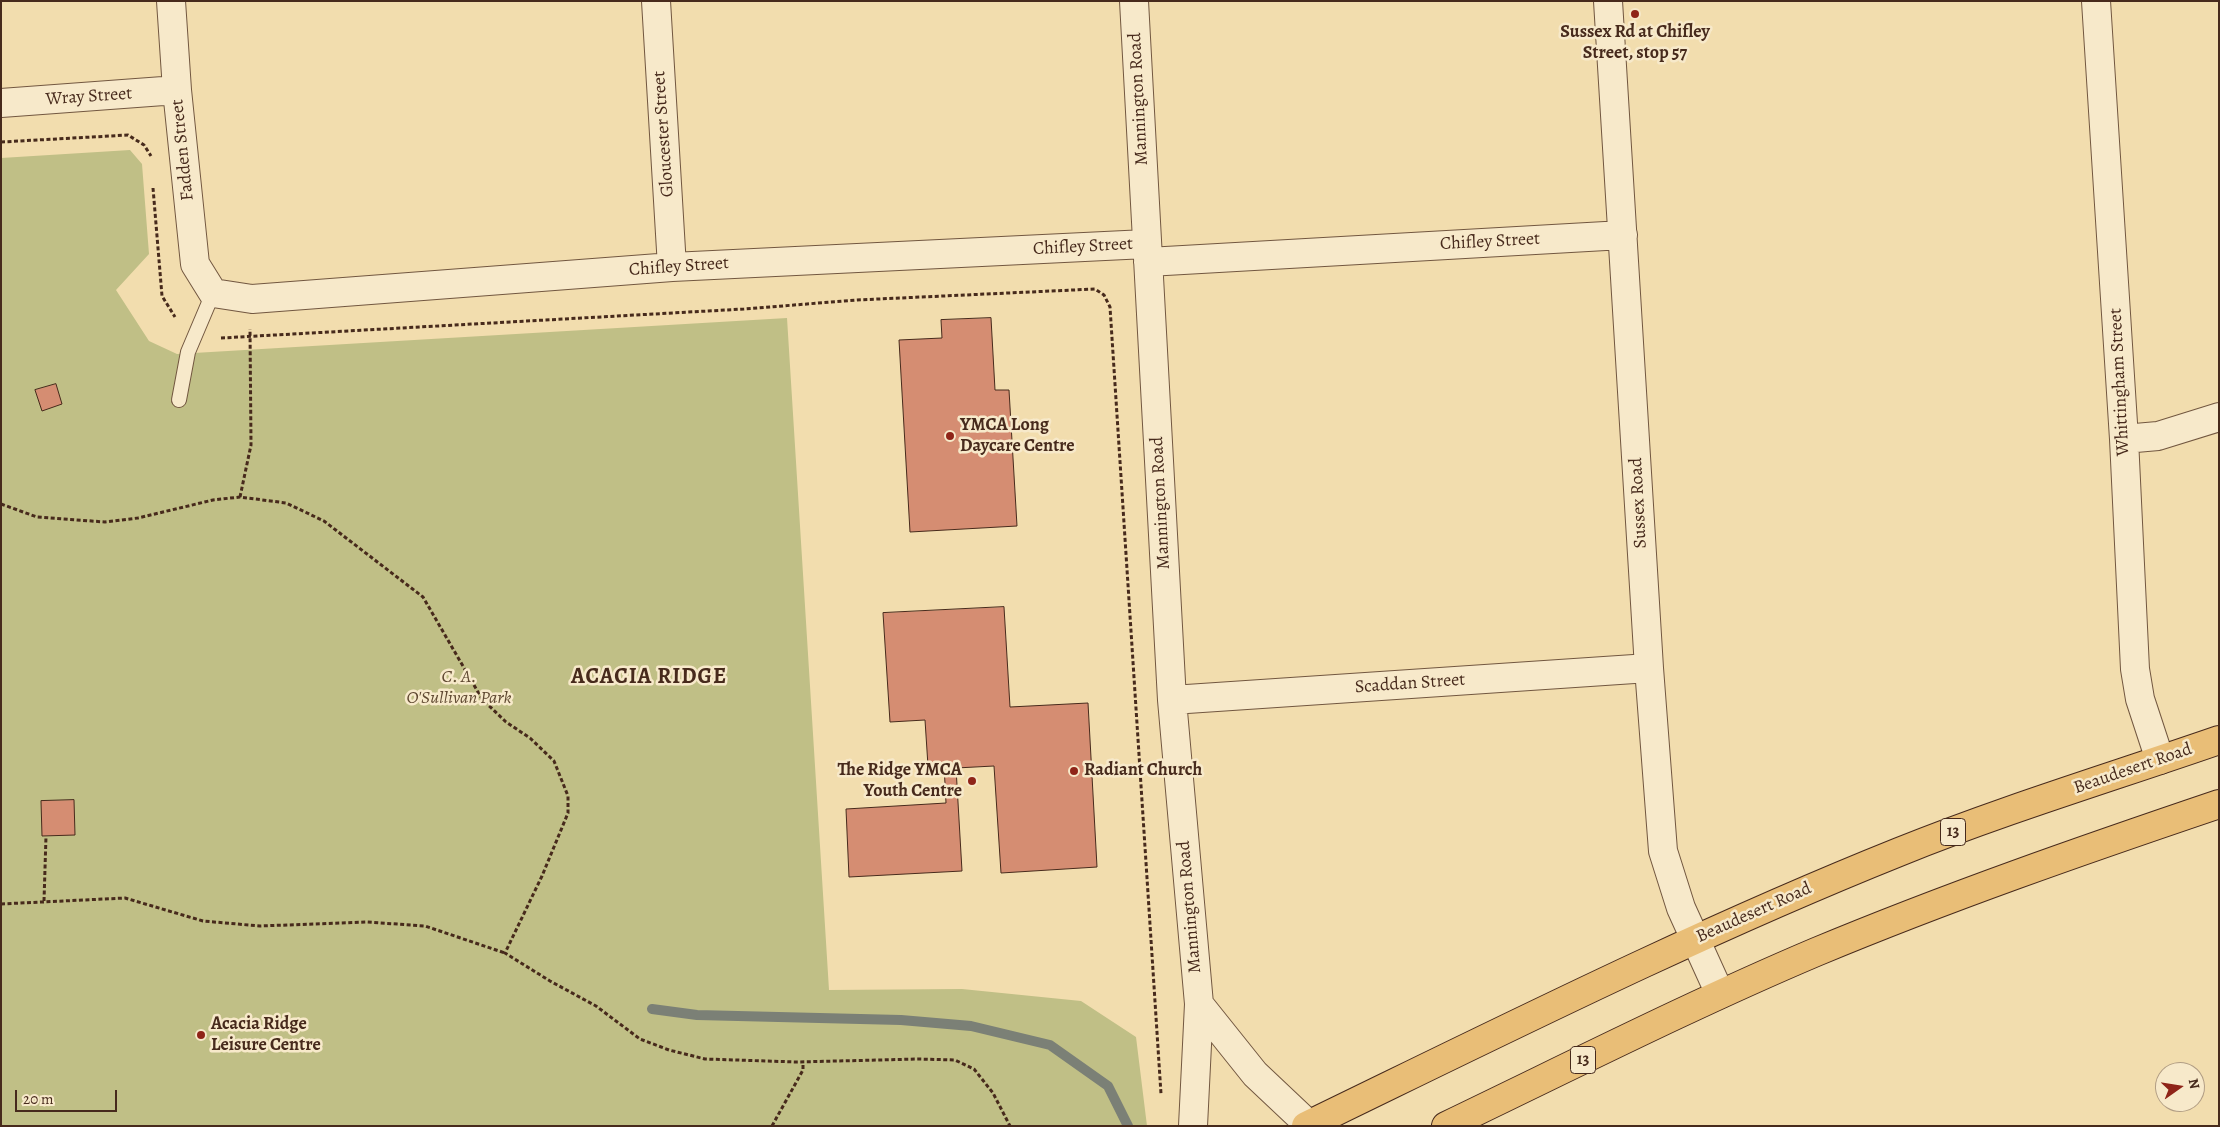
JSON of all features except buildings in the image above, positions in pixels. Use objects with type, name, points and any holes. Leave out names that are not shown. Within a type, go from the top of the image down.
[{"type":"highway","name":"Beaudesert Road","points":[[1308,1125],[1694,940],[1901,851],[2219,740]]},
{"type":"highway","name":"13","points":[[1446,1126],[1720,994],[1924,909],[2219,804]]},
{"type":"street","name":"Fadden Street","points":[[171,1],[177,90],[195,264],[213,293]]},
{"type":"street","name":"Gloucester Street","points":[[656,1],[672,267]]},
{"type":"street","name":"Mannington Road","points":[[1134,1],[1172,700],[1199,1004],[1193,1126]]},
{"type":"street","name":"Sussex Road","points":[[1608,1],[1649,668],[1663,851],[1668,873],[1694,940],[1720,994]]},
{"type":"street","name":"Whittingham Street","points":[[2096,1],[2124,439],[2135,669],[2140,699],[2160,760]]},
{"type":"street","name":"Wray Street","points":[[1,103],[177,90]]},
{"type":"street","name":"Chifley Street","points":[[213,293],[252,299],[672,267],[1147,253],[1622,235]]},
{"type":"street","points":[[2124,439],[2158,436],[2219,417]]},
{"type":"street","name":"Scaddan Street","points":[[1172,700],[1649,668]]},
{"type":"street","points":[[1199,1004],[1255,1074],[1308,1125]]},
{"type":"lane","points":[[179,400],[188,352],[213,293]]},
{"type":"path","points":[[1,142],[128,135],[144,145],[151,156],[151,165]]},
{"type":"path","points":[[152,184],[158,276],[162,296],[174,316],[197,331],[214,338],[250,338],[744,309],[857,300],[1094,289],[1104,294],[1110,307],[1161,1096]]},
{"type":"path","points":[[240,497],[251,445],[250,338],[252,299]]},
{"type":"path","points":[[1,504],[37,517],[105,522],[138,518],[213,500],[240,497],[286,503],[324,522],[423,597],[482,699],[506,722],[530,738],[554,761],[566,786],[568,813],[542,876],[505,952]]},
{"type":"path","points":[[44,901],[46,836]]},
{"type":"path","points":[[1,904],[125,898],[202,921],[260,926],[367,922],[426,926],[505,952],[550,981],[596,1006],[640,1039],[668,1050],[705,1058],[803,1062],[954,1060],[974,1069],[993,1093],[1010,1126]]},
{"type":"path","points":[[772,1126],[803,1070],[803,1062]]},
{"type":"green space","name":"C. A. O'Sullivan Park","points":[[130,150],[142,164],[149,254],[116,290],[149,341],[177,354],[787,318],[829,990],[962,989],[1081,1001],[1136,1037],[1147,1126],[1,1126],[1,158]]},
{"type":"waterway","points":[[652,1009],[697,1015],[901,1020],[971,1026],[1050,1045],[1108,1086],[1128,1126]]},
{"type":"place","name":"Sussex Rd at Chifley Street, stop 57","points":[[1635,14]]},
{"type":"place","name":"YMCA Long Daycare Centre","points":[[950,436]]},
{"type":"place","name":"Radiant Church","points":[[1074,771]]},
{"type":"place","name":"The Ridge YMCA Youth Centre","points":[[972,781]]},
{"type":"place","name":"Acacia Ridge Leisure Centre","points":[[201,1035]]},
{"type":"district","name":"ACACIA RIDGE","points":[[649,678]]}]
